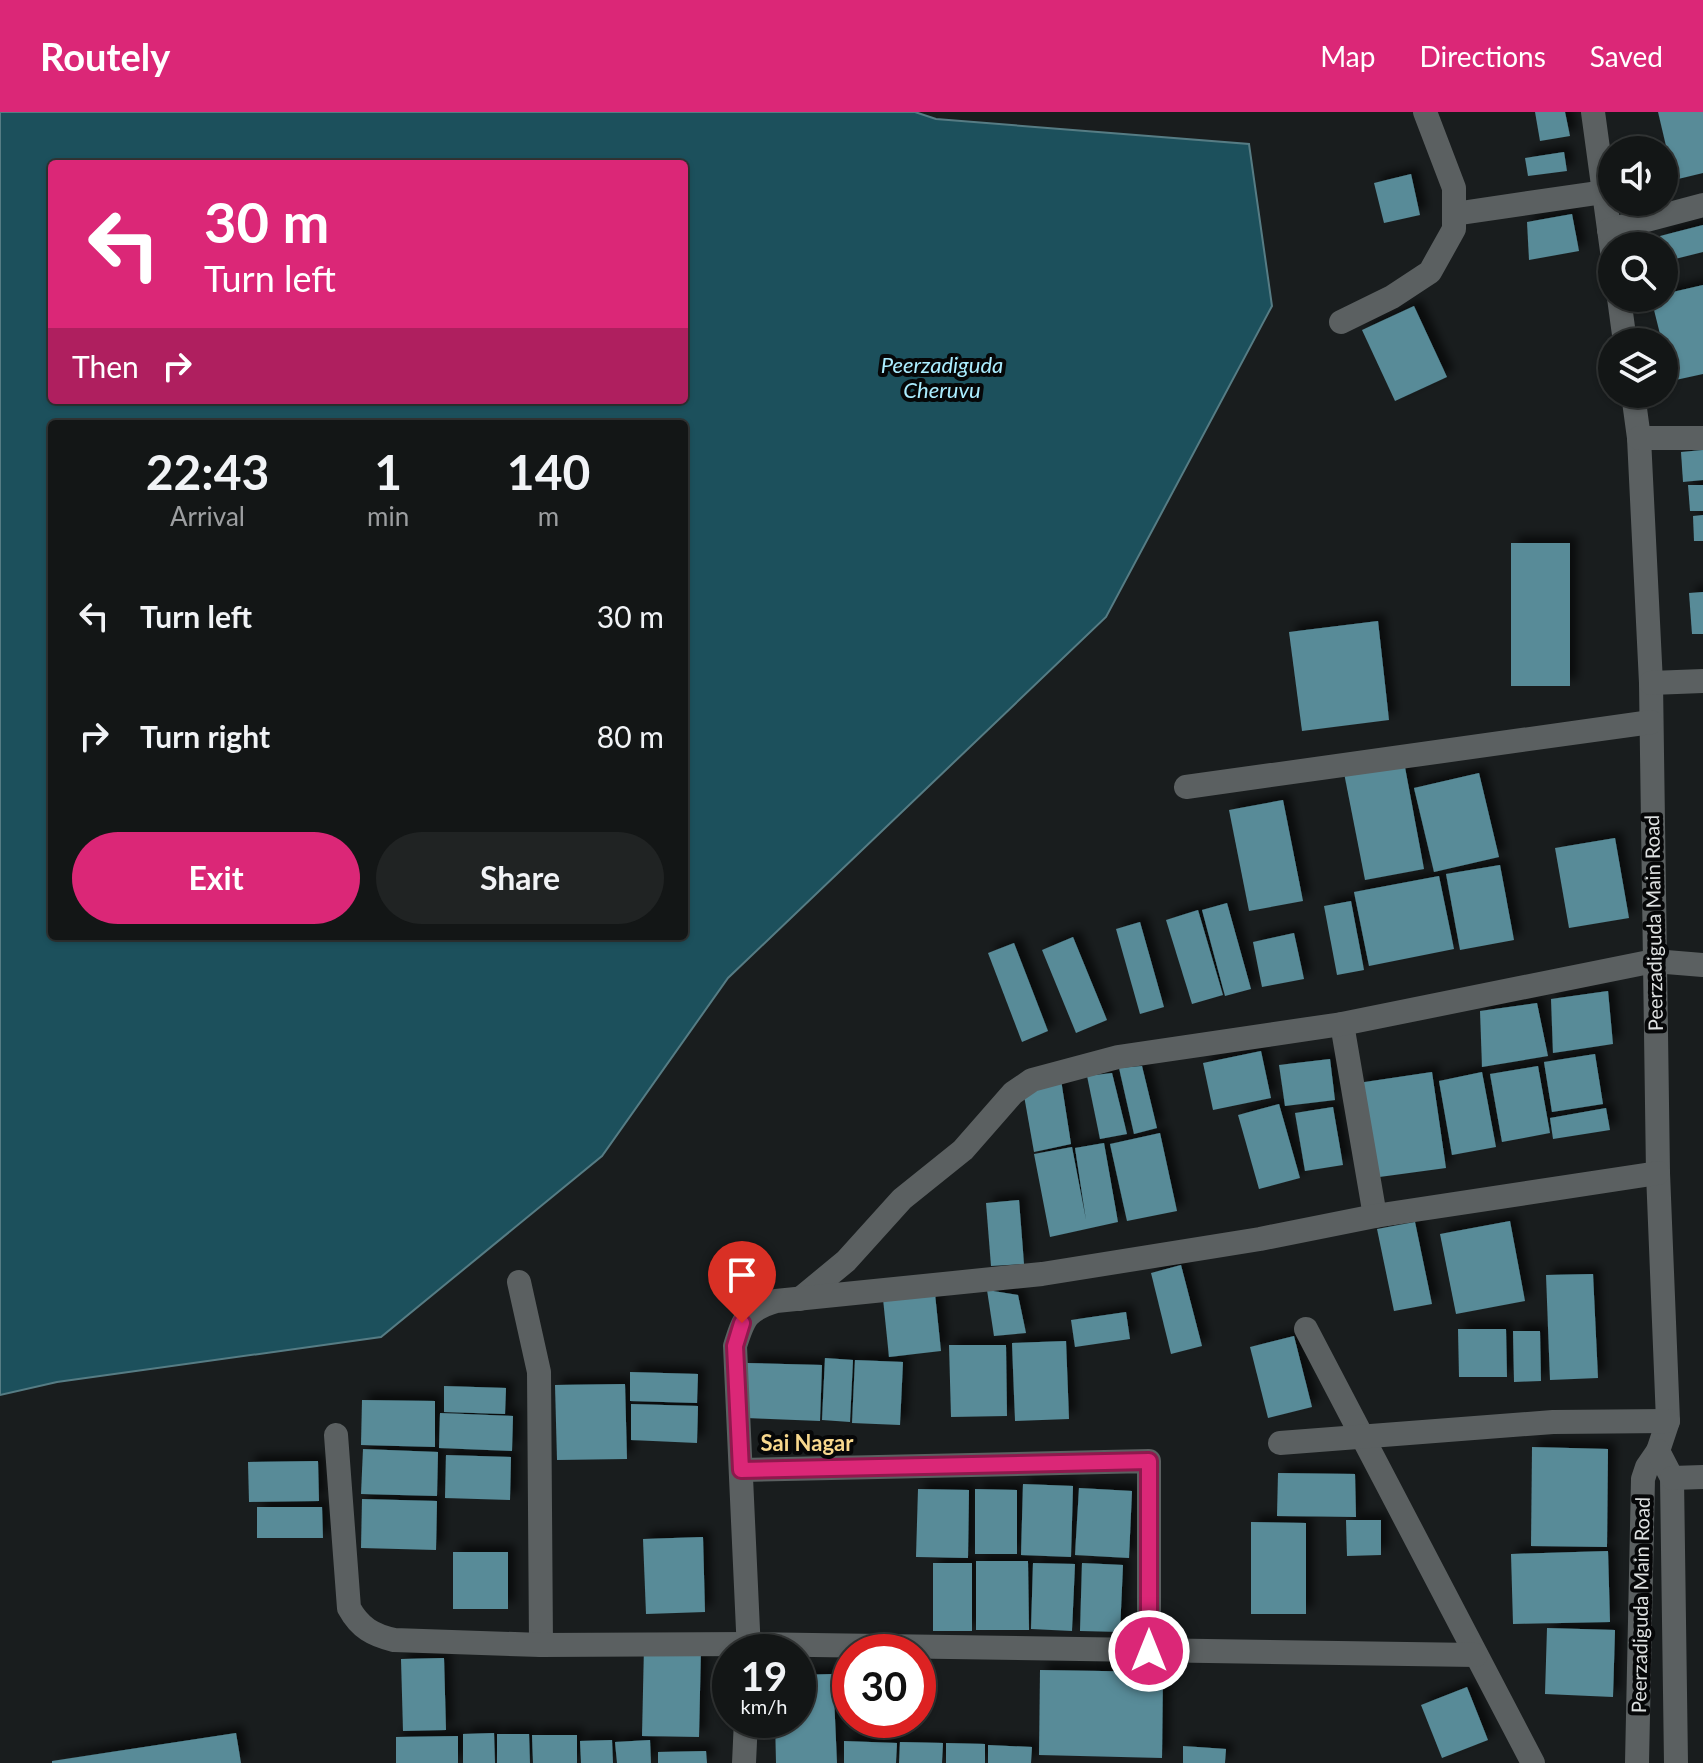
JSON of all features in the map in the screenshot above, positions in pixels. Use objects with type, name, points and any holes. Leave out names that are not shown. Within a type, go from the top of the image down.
[{"type":"street","points":[[1341,322],[1392,297],[1430,272],[1454,229],[1454,188],[1425,112]]},
{"type":"street","points":[[1593,112],[1598,148]]},
{"type":"street","points":[[1454,214],[1598,193]]},
{"type":"street","points":[[1631,232],[1703,205]]},
{"type":"street","name":"Peerzadiguda Main Road","points":[[1635,408],[1651,683],[1658,1173],[1668,1421],[1658,1451],[1643,1479],[1637,1763]]},
{"type":"street","points":[[1639,438],[1703,438]]},
{"type":"street","points":[[1651,683],[1703,681]]},
{"type":"street","points":[[1186,787],[1651,722]]},
{"type":"street","points":[[800,1299],[846,1261],[902,1199],[963,1150],[1013,1093],[1032,1080],[1118,1057],[1342,1024],[1654,961],[1703,965]]},
{"type":"street","points":[[1342,1024],[1375,1216]]},
{"type":"street","points":[[748,1634],[735,1346],[742,1323],[753,1308],[776,1301],[1042,1274],[1260,1239],[1375,1216],[1658,1173]]},
{"type":"street","points":[[519,1282],[539,1372],[541,1645]]},
{"type":"street","points":[[1306,1329],[1533,1763]]},
{"type":"street","points":[[1280,1443],[1553,1422],[1668,1421]]},
{"type":"street","points":[[336,1435],[349,1608],[356,1621],[372,1635],[394,1640],[712,1647]]},
{"type":"street","name":"Peerzadiguda Main Road","points":[[1658,1451],[1672,1478],[1676,1763]]},
{"type":"street","points":[[741,1470],[1149,1461],[1149,1651]]},
{"type":"street","points":[[1672,1478],[1703,1477]]},
{"type":"street","points":[[816,1649],[1476,1655]]},
{"type":"street","points":[[744,1763],[745,1738]]},
{"type":"water","name":"Peerzadiguda Cheruvu","points":[[0,112],[915,112],[936,119],[1249,144],[1272,306],[1106,617],[728,978],[602,1156],[381,1337],[57,1382],[0,1395]]},
{"type":"building","points":[[1535,112],[1565,112],[1570,136],[1540,141]]},
{"type":"building","points":[[1658,112],[1703,112],[1703,173],[1678,179],[1678,136],[1664,136]]},
{"type":"building","points":[[1564,152],[1567,171],[1528,176],[1525,158]]},
{"type":"building","points":[[1411,174],[1420,215],[1384,223],[1374,183]]},
{"type":"building","points":[[1572,214],[1579,251],[1529,260],[1527,222]]},
{"type":"building","points":[[1703,225],[1703,252],[1678,258],[1676,232]]},
{"type":"building","points":[[1703,285],[1703,374],[1678,379],[1678,328],[1658,328],[1654,312],[1678,312],[1678,291]]},
{"type":"building","points":[[1414,306],[1447,377],[1395,401],[1362,330]]},
{"type":"building","points":[[1703,450],[1703,480],[1683,482],[1681,452]]},
{"type":"building","points":[[1688,485],[1703,485],[1703,511],[1690,511]]},
{"type":"building","points":[[1703,515],[1703,541],[1694,541],[1693,516]]},
{"type":"building","points":[[1511,543],[1570,543],[1570,686],[1511,686]]},
{"type":"building","points":[[1703,592],[1703,634],[1692,634],[1689,593]]},
{"type":"building","points":[[1378,621],[1389,720],[1302,731],[1289,632]]},
{"type":"building","points":[[1404,762],[1424,869],[1365,880],[1344,773]]},
{"type":"building","points":[[1479,773],[1499,857],[1434,872],[1414,788]]},
{"type":"building","points":[[1283,800],[1303,901],[1249,911],[1229,810]]},
{"type":"building","points":[[1615,838],[1629,918],[1569,928],[1555,848]]},
{"type":"building","points":[[1500,865],[1514,940],[1460,950],[1446,874]]},
{"type":"building","points":[[1439,876],[1454,949],[1369,966],[1354,892]]},
{"type":"building","points":[[1351,901],[1364,970],[1337,975],[1324,906]]},
{"type":"building","points":[[1227,903],[1251,989],[1225,996],[1202,910]]},
{"type":"building","points":[[1198,910],[1223,995],[1192,1004],[1166,920]]},
{"type":"building","points":[[1140,922],[1164,1007],[1140,1014],[1116,929]]},
{"type":"building","points":[[1294,933],[1304,979],[1262,987],[1253,942]]},
{"type":"building","points":[[1073,937],[1107,1020],[1076,1033],[1042,950]]},
{"type":"building","points":[[1014,943],[1048,1031],[1022,1042],[988,953]]},
{"type":"building","points":[[1608,991],[1613,1044],[1553,1053],[1551,999]]},
{"type":"building","points":[[1537,1003],[1548,1056],[1482,1067],[1480,1011]]},
{"type":"building","points":[[1261,1051],[1271,1098],[1213,1110],[1203,1063]]},
{"type":"building","points":[[1595,1054],[1603,1104],[1552,1112],[1544,1062]]},
{"type":"building","points":[[1330,1059],[1335,1100],[1285,1106],[1279,1065]]},
{"type":"building","points":[[1142,1066],[1157,1128],[1134,1134],[1119,1068]]},
{"type":"building","points":[[1538,1066],[1550,1133],[1502,1142],[1490,1074]]},
{"type":"building","points":[[1432,1072],[1446,1168],[1372,1178],[1358,1083]]},
{"type":"building","points":[[1482,1072],[1496,1147],[1452,1155],[1439,1081]]},
{"type":"building","points":[[1112,1073],[1127,1134],[1100,1139],[1087,1076]]},
{"type":"building","points":[[1061,1080],[1071,1144],[1034,1152],[1023,1090]]},
{"type":"building","points":[[1279,1104],[1300,1178],[1259,1189],[1238,1115]]},
{"type":"building","points":[[1333,1107],[1343,1165],[1305,1171],[1295,1113]]},
{"type":"building","points":[[1606,1108],[1610,1130],[1553,1139],[1550,1118]]},
{"type":"building","points":[[1160,1133],[1177,1211],[1127,1221],[1110,1144]]},
{"type":"building","points":[[1104,1143],[1118,1222],[1050,1237],[1034,1154],[1072,1147],[1086,1220],[1075,1148]]},
{"type":"building","points":[[1019,1200],[1024,1264],[991,1266],[986,1203]]},
{"type":"building","points":[[1510,1221],[1525,1301],[1456,1314],[1440,1234]]},
{"type":"building","points":[[1415,1222],[1432,1304],[1394,1311],[1377,1229]]},
{"type":"building","points":[[1181,1265],[1202,1346],[1171,1354],[1151,1273]]},
{"type":"building","points":[[1593,1274],[1598,1378],[1550,1380],[1546,1275]]},
{"type":"building","points":[[987,1290],[1018,1295],[1026,1333],[994,1336]]},
{"type":"building","points":[[935,1294],[941,1351],[889,1357],[883,1299]]},
{"type":"building","points":[[1126,1312],[1130,1339],[1075,1347],[1071,1320]]},
{"type":"building","points":[[1458,1329],[1506,1329],[1507,1377],[1459,1377]]},
{"type":"building","points":[[1513,1331],[1540,1331],[1541,1381],[1514,1382]]},
{"type":"building","points":[[1294,1336],[1312,1407],[1268,1418],[1250,1347]]},
{"type":"building","points":[[1066,1341],[1069,1419],[1015,1421],[1012,1343]]},
{"type":"building","points":[[949,1345],[1006,1345],[1007,1416],[951,1417]]},
{"type":"building","points":[[825,1358],[853,1360],[850,1422],[822,1420]]},
{"type":"building","points":[[855,1360],[903,1362],[900,1425],[852,1423]]},
{"type":"building","points":[[747,1363],[822,1365],[820,1421],[746,1418]]},
{"type":"building","points":[[630,1372],[698,1374],[697,1403],[630,1401]]},
{"type":"building","points":[[625,1384],[627,1459],[557,1460],[555,1385]]},
{"type":"building","points":[[444,1386],[506,1388],[505,1414],[444,1412]]},
{"type":"building","points":[[362,1400],[435,1401],[435,1447],[361,1445]]},
{"type":"building","points":[[631,1404],[698,1406],[697,1443],[631,1440]]},
{"type":"building","points":[[440,1413],[513,1416],[512,1451],[439,1448]]},
{"type":"building","points":[[1532,1447],[1608,1449],[1607,1547],[1531,1546]]},
{"type":"building","points":[[363,1449],[438,1452],[437,1496],[361,1494]]},
{"type":"building","points":[[446,1455],[511,1457],[510,1500],[445,1498]]},
{"type":"building","points":[[318,1461],[319,1501],[249,1502],[248,1462]]},
{"type":"building","points":[[1278,1473],[1355,1474],[1356,1517],[1277,1516]]},
{"type":"building","points":[[1023,1484],[1073,1486],[1071,1557],[1021,1555]]},
{"type":"building","points":[[1079,1488],[1132,1491],[1129,1558],[1075,1555]]},
{"type":"building","points":[[918,1489],[969,1490],[968,1558],[916,1557]]},
{"type":"building","points":[[975,1489],[1017,1490],[1017,1554],[975,1554]]},
{"type":"building","points":[[362,1499],[437,1501],[436,1550],[361,1548]]},
{"type":"building","points":[[257,1507],[322,1507],[323,1538],[257,1538]]},
{"type":"building","points":[[1346,1520],[1381,1520],[1381,1555],[1347,1556]]},
{"type":"building","points":[[1251,1522],[1306,1523],[1306,1614],[1251,1614]]},
{"type":"building","points":[[703,1537],[705,1612],[646,1614],[643,1539]]},
{"type":"building","points":[[1608,1551],[1610,1622],[1513,1624],[1511,1554]]},
{"type":"building","points":[[453,1552],[508,1552],[508,1609],[453,1609]]},
{"type":"building","points":[[976,1561],[1028,1561],[1029,1630],[976,1630]]},
{"type":"building","points":[[933,1563],[972,1563],[972,1631],[933,1631]]},
{"type":"building","points":[[1033,1563],[1075,1564],[1072,1631],[1031,1629]]},
{"type":"building","points":[[1082,1563],[1123,1565],[1120,1632],[1080,1631]]},
{"type":"building","points":[[1547,1628],[1615,1630],[1613,1697],[1545,1694]]},
{"type":"building","points":[[644,1646],[701,1647],[699,1737],[642,1736]]},
{"type":"building","points":[[444,1658],[446,1730],[403,1731],[401,1659]]},
{"type":"building","points":[[1040,1670],[1163,1672],[1162,1758],[1039,1755]]},
{"type":"building","points":[[816,1674],[832,1674],[832,1738],[836,1738],[837,1763],[776,1763],[775,1738],[816,1738]]},
{"type":"building","points":[[1467,1687],[1488,1740],[1442,1758],[1421,1705]]},
{"type":"building","points":[[236,1733],[241,1763],[52,1763],[52,1761]]},
{"type":"building","points":[[494,1733],[495,1763],[463,1763],[463,1734]]},
{"type":"building","points":[[497,1734],[529,1734],[530,1763],[497,1763]]},
{"type":"building","points":[[532,1735],[577,1735],[577,1763],[533,1763]]},
{"type":"building","points":[[458,1736],[458,1763],[396,1763],[396,1737]]},
{"type":"building","points":[[612,1740],[613,1763],[581,1763],[580,1741]]},
{"type":"building","points":[[650,1740],[651,1763],[617,1763],[615,1742]]},
{"type":"building","points":[[844,1741],[897,1743],[896,1763],[844,1763]]},
{"type":"building","points":[[900,1742],[943,1743],[942,1763],[899,1763]]},
{"type":"building","points":[[946,1743],[985,1744],[985,1763],[946,1763]]},
{"type":"building","points":[[988,1745],[1032,1747],[1031,1763],[988,1763]]},
{"type":"building","points":[[1183,1746],[1226,1749],[1225,1763],[1183,1763]]},
{"type":"building","points":[[706,1751],[707,1763],[658,1763],[658,1752]]},
{"type":"district","name":"Sai Nagar","points":[[807,1443]]},
{"type":"route","points":[[742,1323],[735,1346],[741,1470],[1149,1461],[1149,1651]]}]
